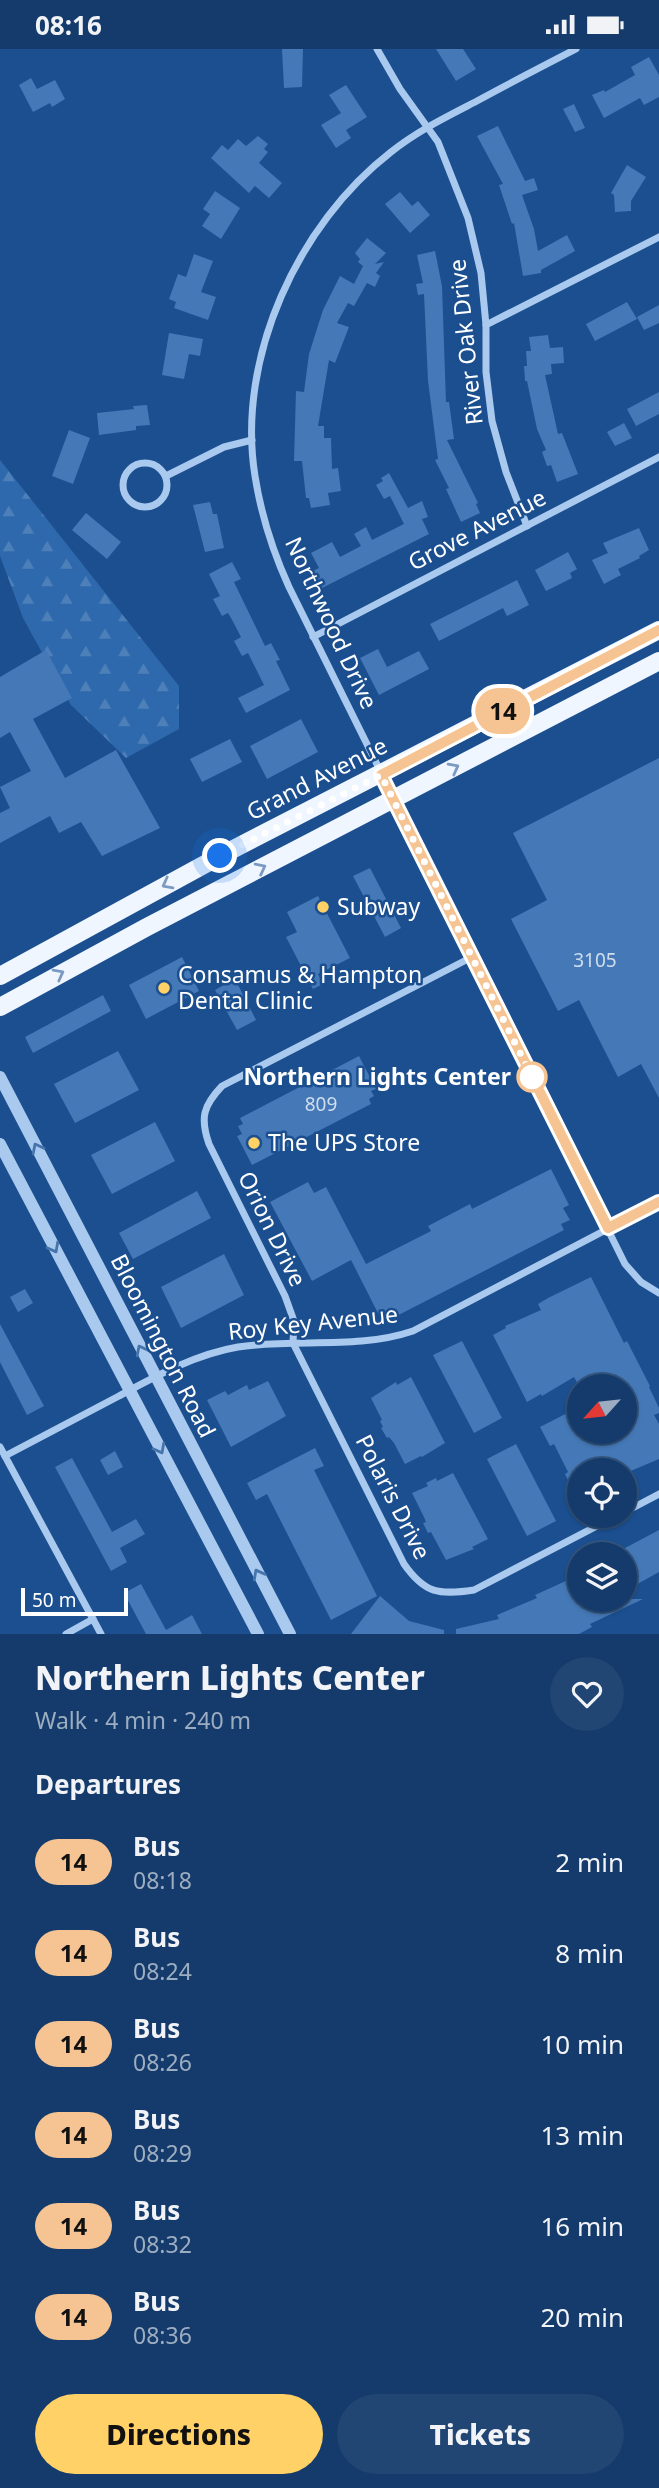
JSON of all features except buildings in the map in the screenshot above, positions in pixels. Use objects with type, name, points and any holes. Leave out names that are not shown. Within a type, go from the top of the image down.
[{"type":"main road","name":"Grand Avenue","points":[[0,976],[207,862],[659,630]]},
{"type":"main road","points":[[0,1007],[147,927],[659,661]]},
{"type":"street","name":"River Oak Drive","points":[[377,49],[400,89],[438,142],[468,218],[481,273],[486,325],[486,372],[492,421],[506,472],[527,526]]},
{"type":"street","name":"Northwood Drive","points":[[576,49],[428,127],[392,151],[361,177],[317,229],[275,310],[266,337],[254,401],[252,440],[255,476],[275,556],[313,637],[625,1264],[641,1282],[659,1293]]},
{"type":"street","points":[[486,325],[659,237]]},
{"type":"street","points":[[166,475],[224,447],[252,440]]},
{"type":"street","name":"Grove Avenue","points":[[313,637],[659,457]]},
{"type":"street","points":[[152,463],[166,475],[165,494],[152,506],[143,507],[127,498],[124,480],[127,471],[134,465],[152,463]]},
{"type":"street","name":"Orion Drive","points":[[293,1343],[294,1321],[285,1296],[209,1144],[203,1127],[204,1111],[211,1097],[222,1086],[472,957]]},
{"type":"street","name":"Bloomington Road","points":[[0,1077],[290,1634]]},
{"type":"street","points":[[0,1144],[258,1634]]},
{"type":"street","name":"Roy Key Avenue","points":[[5,1456],[155,1377],[205,1355],[236,1347],[390,1339],[413,1331],[659,1202]]},
{"type":"street","name":"Polaris Drive","points":[[293,1343],[404,1564],[416,1581],[430,1590],[450,1593],[474,1590],[593,1528]]},
{"type":"street","points":[[0,1447],[101,1634]]},
{"type":"street","points":[[637,1506],[659,1494]]},
{"type":"street","points":[[66,1634],[93,1619]]},
{"type":"green space","points":[[0,460],[179,686],[179,729],[126,758],[71,705],[23,618],[0,556]]},
{"type":"bus line","name":"14","points":[[659,630],[381,775],[608,1228],[659,1202]]},
{"type":"place","name":"Subway","points":[[323,907]]},
{"type":"place","name":"Consamus & Hampton Dental Clinic","points":[[164,988]]},
{"type":"place","name":"Northern Lights Center","points":[[532,1077]]},
{"type":"place","name":"The UPS Store","points":[[254,1143]]},
{"type":"route","points":[[220,856],[381,775],[532,1077]]}]
